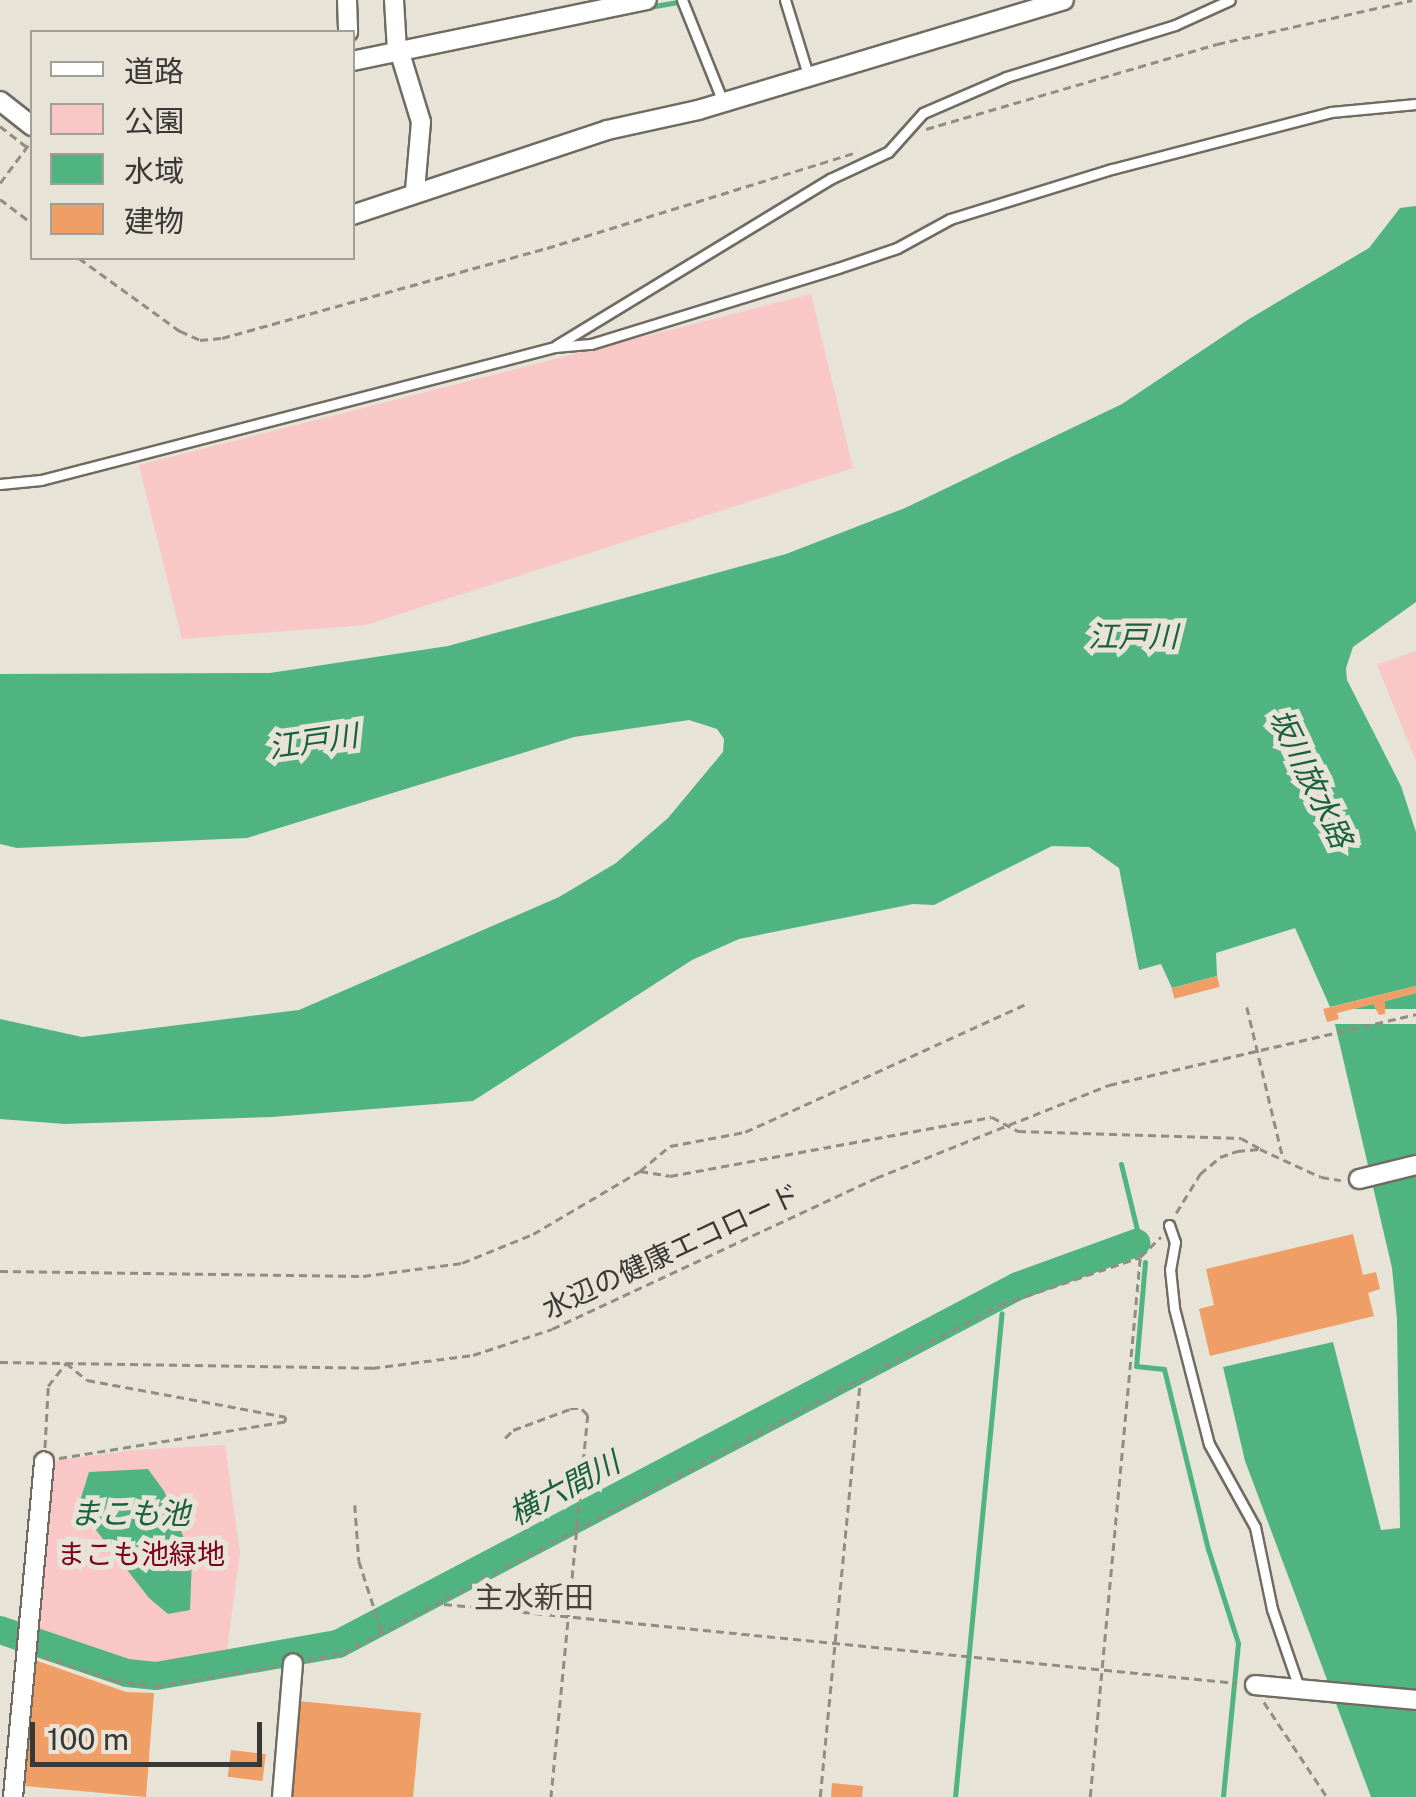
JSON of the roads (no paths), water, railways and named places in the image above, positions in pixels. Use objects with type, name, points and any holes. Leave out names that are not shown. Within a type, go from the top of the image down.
[{"type":"street","points":[[347,0],[348,30]]},
{"type":"street","points":[[394,0],[398,50],[421,122],[415,191]]},
{"type":"street","points":[[355,61],[559,9],[647,0]]},
{"type":"street","points":[[355,214],[607,130],[809,78],[1064,0]]},
{"type":"street","points":[[0,101],[29,138]]},
{"type":"street","points":[[1358,1179],[1416,1165]]},
{"type":"street","points":[[13,1797],[44,1462]]},
{"type":"street","points":[[282,1797],[293,1662]]},
{"type":"street","points":[[1255,1684],[1416,1700]]},
{"type":"lane","points":[[682,0],[723,102]]},
{"type":"lane","points":[[784,0],[809,78]]},
{"type":"lane","points":[[555,347],[830,179],[888,152],[924,112],[992,83],[1175,24],[1230,0]]},
{"type":"lane","points":[[0,484],[41,480],[555,347],[591,344],[896,248],[950,219],[1176,151],[1330,112],[1416,104]]},
{"type":"lane","points":[[1170,1224],[1176,1242],[1170,1269],[1174,1308],[1209,1444],[1254,1526],[1272,1610],[1303,1689]]},
{"type":"water","name":"江戸川","points":[[1416,206],[1416,602],[1353,647],[1346,668],[1347,680],[1401,786],[1416,832],[1416,986],[1330,1007],[1295,928],[1216,953],[1217,976],[1172,988],[1161,964],[1139,970],[1119,868],[1089,847],[1052,846],[934,905],[913,904],[739,939],[692,960],[473,1101],[272,1117],[65,1124],[0,1119],[0,1019],[82,1037],[299,1010],[559,897],[616,863],[668,818],[723,752],[724,739],[717,729],[689,720],[574,737],[247,838],[17,848],[0,844],[0,674],[270,673],[448,646],[786,554],[905,508],[1122,404],[1249,319],[1369,248],[1400,208]]},
{"type":"water","points":[[1416,993],[1416,1797],[1371,1797],[1245,1461],[1223,1367],[1333,1342],[1381,1530],[1400,1528],[1397,1319],[1392,1268],[1334,1020],[1337,1013],[1373,1004],[1385,1014],[1385,1001]]},
{"type":"water","name":"まこも池","points":[[148,1469],[164,1491],[192,1557],[190,1610],[168,1614],[149,1598],[78,1507],[89,1472]]},
{"type":"waterway","points":[[649,7],[683,1]]},
{"type":"waterway","points":[[1121,1164],[1141,1246]]},
{"type":"waterway","name":"横六間川","points":[[0,1630],[127,1673],[156,1676],[338,1644],[1018,1286],[1136,1243]]},
{"type":"waterway","points":[[1145,1262],[1136,1366],[1164,1369],[1208,1549],[1238,1643],[1223,1797]]},
{"type":"waterway","points":[[955,1797],[1002,1313]]},
{"type":"district","name":"主水新田","points":[[534,1597]]},
{"type":"water label","name":"坂川放水路","points":[[1311,778]]},
{"type":"park label","name":"まこも池緑地","points":[[141,1554]]}]
